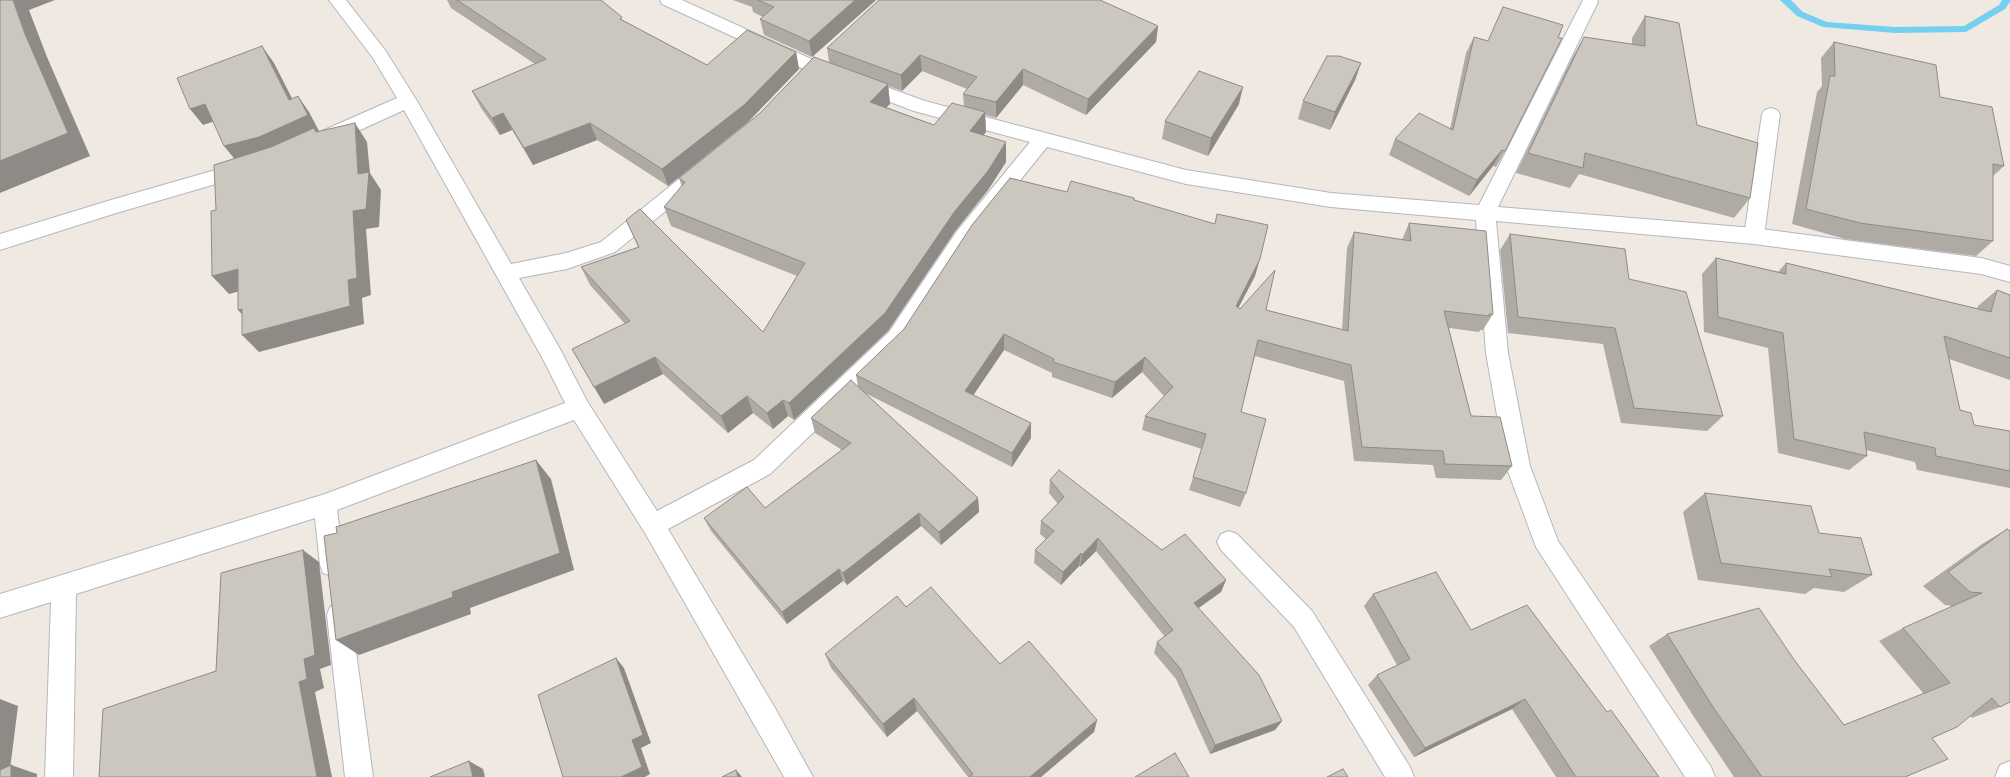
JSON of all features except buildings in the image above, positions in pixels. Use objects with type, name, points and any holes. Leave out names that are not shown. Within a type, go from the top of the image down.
[{"type":"street","points":[[337,0],[379,54],[408,101],[552,355],[579,408],[653,525],[766,717],[799,777]]},
{"type":"street","points":[[668,0],[809,73],[920,106],[1186,177],[1332,200],[1754,236],[1981,266],[2010,274]]},
{"type":"street","points":[[1590,2],[1485,213],[1497,353],[1518,466],[1548,547],[1701,777]]},
{"type":"street","points":[[809,73],[831,52]]},
{"type":"street","points":[[314,143],[408,101]]},
{"type":"street","points":[[653,525],[762,467],[897,338],[964,236],[1043,139]]},
{"type":"street","points":[[505,273],[567,261],[608,246],[713,163]]},
{"type":"street","points":[[0,242],[111,207],[263,164]]},
{"type":"street","points":[[0,606],[325,504],[579,408]]},
{"type":"street","points":[[325,504],[359,777]]},
{"type":"street","points":[[1228,542],[1303,620],[1400,777]]},
{"type":"street","points":[[59,777],[64,585]]},
{"type":"lane","points":[[1754,236],[1771,114]]},
{"type":"waterway","points":[[1785,0],[1800,14],[1826,25],[1895,30],[1966,29],[2002,7],[2007,0]]}]
